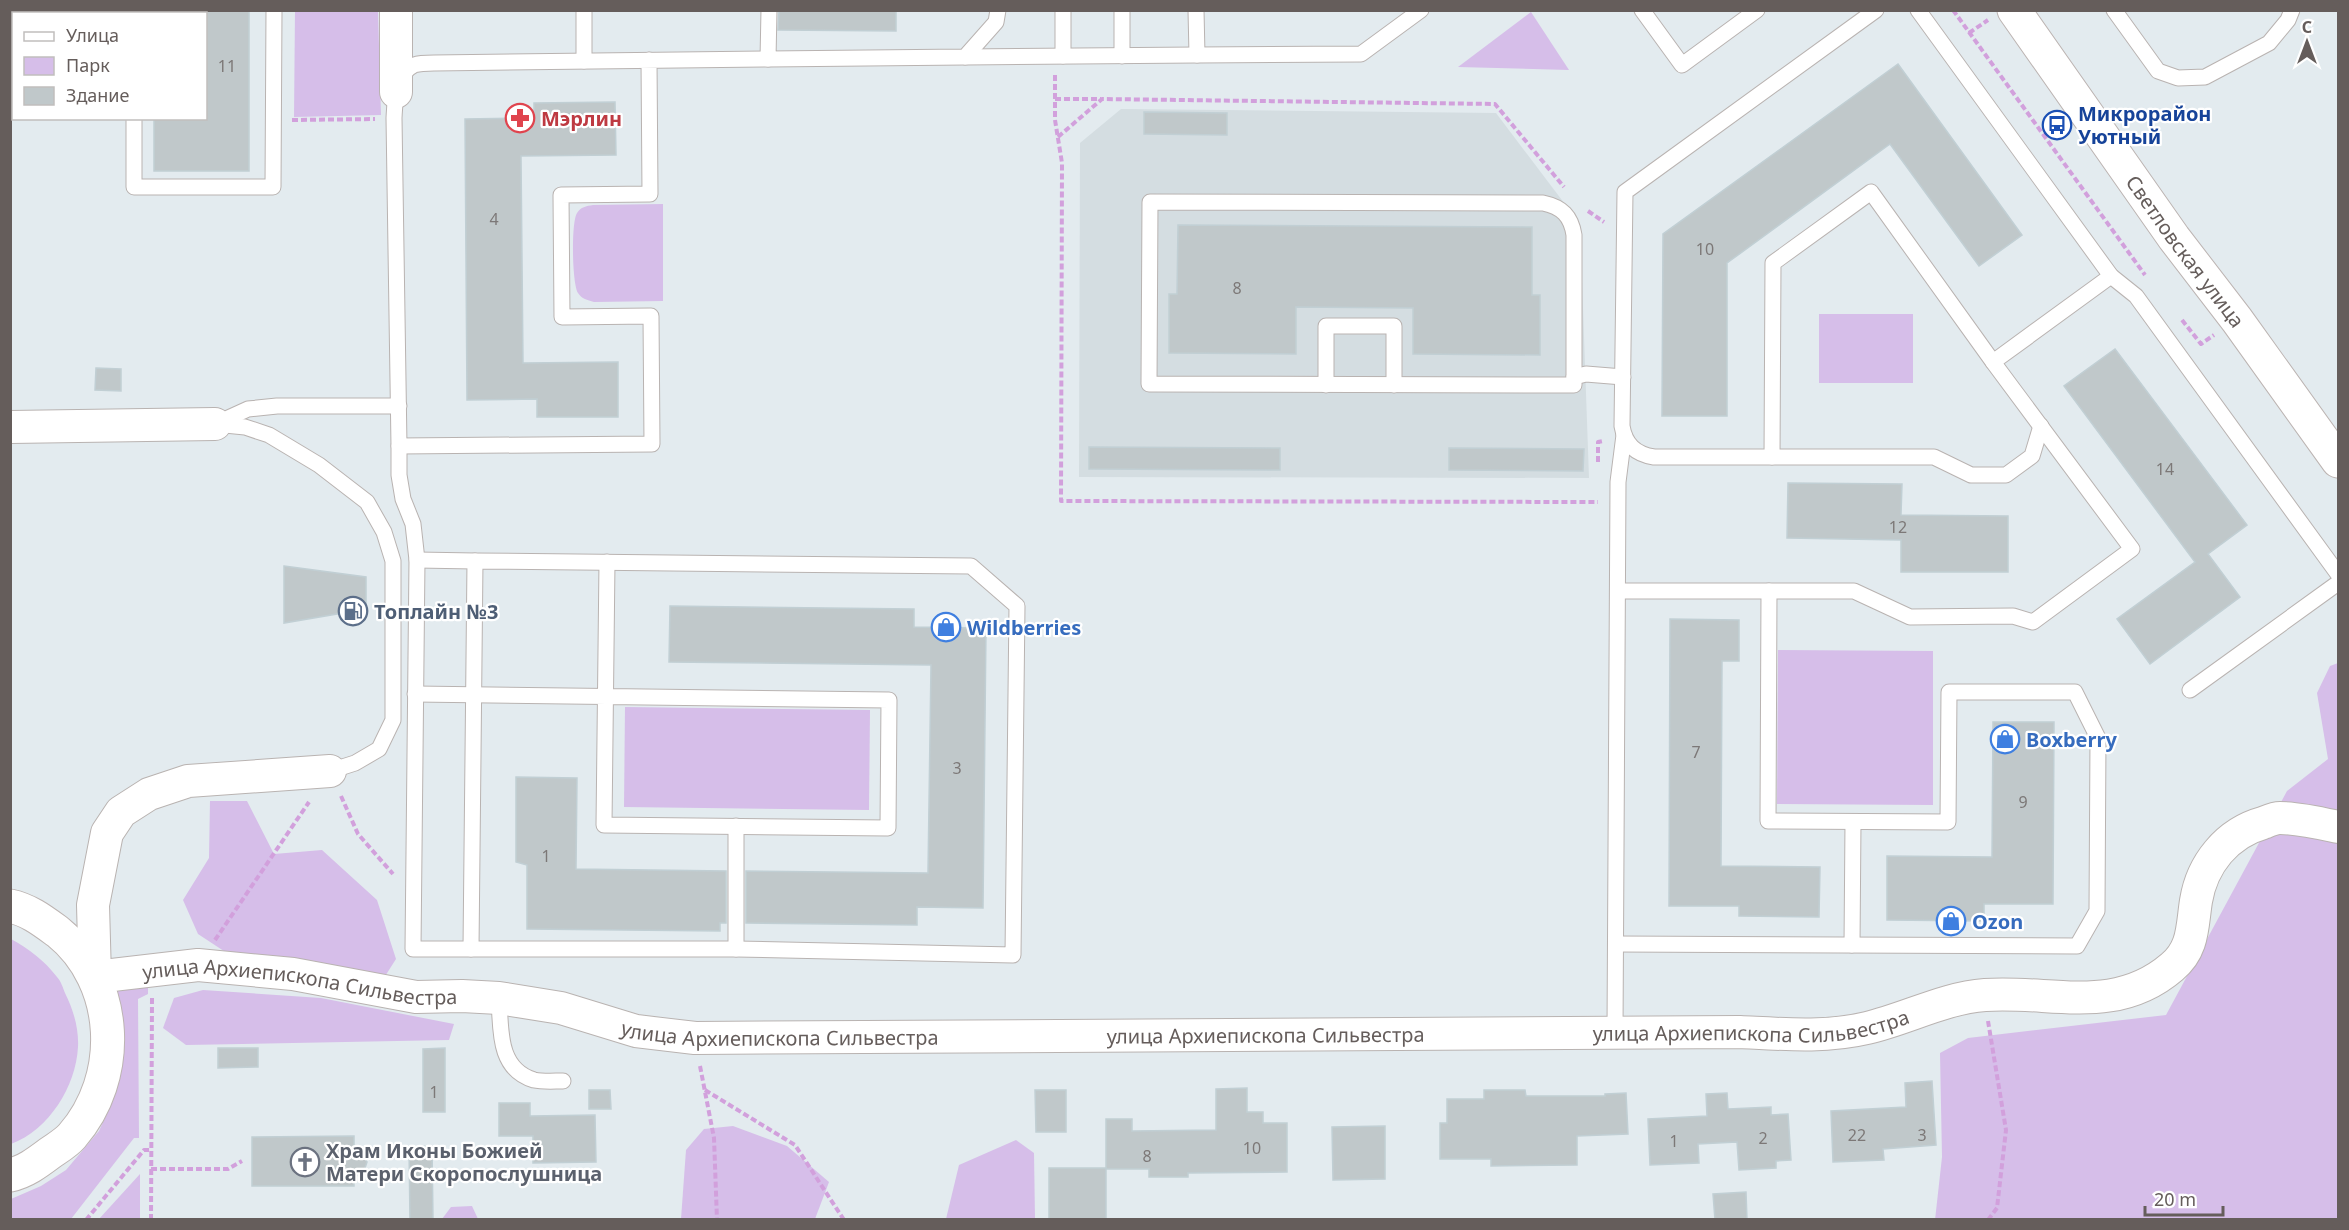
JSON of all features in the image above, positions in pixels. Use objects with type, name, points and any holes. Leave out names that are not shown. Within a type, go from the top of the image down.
[{"type":"street","points":[[395,105],[396,10]]},
{"type":"street","name":"Светловская улица","points":[[2014,10],[2174,238],[2338,461]]},
{"type":"street","points":[[10,428],[215,424]]},
{"type":"street","points":[[10,1175],[34,1165],[71,1137],[95,1102],[108,1061],[108,1018],[95,977],[93,905],[107,833],[121,812],[149,794],[188,781],[330,771]]},
{"type":"street","name":"улица Архиепископа Сильвестра","points":[[95,977],[198,965],[293,974],[416,997],[500,998],[561,1008],[636,1031],[695,1038],[1740,1032],[1805,1036],[1866,1028],[1940,1004],[1984,995],[2108,997],[2139,990],[2174,967],[2188,948],[2193,932],[2196,900],[2207,867],[2226,842],[2250,826],[2278,818],[2338,826]]},
{"type":"street","points":[[14,903],[39,917],[71,943],[95,977]]},
{"type":"lane","points":[[134,120],[134,187],[273,187],[274,10]]},
{"type":"lane","points":[[584,10],[584,61]]},
{"type":"lane","points":[[768,59],[769,10]]},
{"type":"lane","points":[[965,57],[996,22],[998,10]]},
{"type":"lane","points":[[1062,10],[1063,56]]},
{"type":"lane","points":[[1122,10],[1122,56]]},
{"type":"lane","points":[[1196,10],[1197,55]]},
{"type":"lane","points":[[417,560],[971,566],[1017,606],[1013,955],[736,949],[413,949],[417,560],[413,524],[403,499],[399,476],[395,105],[404,75],[415,65],[434,63],[1361,54],[1421,10]]},
{"type":"lane","points":[[1642,10],[1682,65],[1757,10]]},
{"type":"lane","points":[[1616,1033],[1618,482],[1624,435],[1625,192],[1876,10]]},
{"type":"lane","points":[[1918,10],[2111,276],[2136,296],[2338,574]]},
{"type":"lane","points":[[2114,10],[2158,71],[2178,78],[2205,77],[2270,43],[2288,20],[2292,10]]},
{"type":"lane","points":[[399,446],[652,444],[651,316],[562,317],[561,195],[650,194],[649,60]]},
{"type":"lane","points":[[1618,591],[1854,591],[1910,617],[2013,616],[2033,622],[2132,549],[1993,362],[1871,192],[1773,263],[1772,457]]},
{"type":"lane","points":[[1150,202],[1543,203],[1553,205],[1562,209],[1568,216],[1574,235],[1574,377],[1574,386],[1149,384],[1150,202]]},
{"type":"lane","points":[[1993,362],[2111,276]]},
{"type":"lane","points":[[1326,385],[1326,326],[1394,326],[1394,385]]},
{"type":"lane","points":[[1574,377],[1586,374],[1623,377]]},
{"type":"lane","points":[[215,424],[248,409],[277,406],[399,406]]},
{"type":"lane","points":[[215,424],[245,427],[269,435],[319,465],[367,502],[384,532],[393,561],[393,720],[379,748],[355,763],[330,771]]},
{"type":"lane","points":[[1624,435],[1635,451],[1654,457],[1934,457],[1971,476],[2006,476],[2032,456],[2041,426]]},
{"type":"lane","points":[[471,949],[475,561]]},
{"type":"lane","points":[[416,694],[605,696],[889,700],[888,828],[604,825],[605,696],[607,562]]},
{"type":"lane","points":[[2190,690],[2338,583]]},
{"type":"lane","points":[[1616,944],[2077,946],[2097,911],[2098,738],[2075,692],[1948,692],[1948,822],[1768,821],[1768,591]]},
{"type":"lane","points":[[1852,945],[1853,822]]},
{"type":"lane","points":[[736,826],[736,949]]},
{"type":"lane","points":[[500,998],[502,1048],[514,1068],[534,1080],[563,1081]]},
{"type":"path","points":[[1953,10],[2148,279]]},
{"type":"path","points":[[1055,99],[1495,104],[1571,195]]},
{"type":"path","points":[[1057,137],[1102,99]]},
{"type":"path","points":[[273,120],[395,105]]},
{"type":"path","points":[[1587,210],[1624,234]]},
{"type":"path","points":[[2178,316],[2201,344],[2236,320]]},
{"type":"path","points":[[330,771],[358,834],[413,898]]},
{"type":"path","points":[[198,965],[330,771]]},
{"type":"path","points":[[151,1220],[152,970]]},
{"type":"path","points":[[1984,995],[2006,1130],[1997,1208],[1988,1220]]},
{"type":"path","points":[[695,1038],[714,1138],[717,1220]]},
{"type":"path","points":[[705,1090],[795,1145],[844,1220]]},
{"type":"path","points":[[86,1220],[144,1150],[151,1150]]},
{"type":"path","points":[[151,1169],[228,1169],[242,1161]]},
{"type":"shaded area","points":[[1121,109],[1496,113],[1580,224],[1589,478],[1079,477],[1080,143]]},
{"type":"green space","points":[[295,11],[378,11],[381,115],[294,117]]},
{"type":"green space","points":[[1531,12],[1569,70],[1458,67]]},
{"type":"green space","points":[[663,204],[663,301],[594,302],[581,297],[574,278],[574,228],[577,213],[584,207],[593,205]]},
{"type":"green space","points":[[1819,314],[1913,314],[1913,383],[1819,383]]},
{"type":"green space","points":[[1778,650],[1933,651],[1933,805],[1777,804]]},
{"type":"green space","points":[[2338,663],[2338,1219],[1935,1220],[1942,1157],[1940,1053],[1968,1038],[2166,1015],[2287,791],[2328,759],[2317,693],[2330,666]]},
{"type":"green space","points":[[625,707],[870,710],[869,810],[624,807]]},
{"type":"green space","points":[[210,801],[247,801],[274,854],[322,850],[377,900],[396,959],[382,981],[236,959],[198,934],[183,900],[209,858]]},
{"type":"green space","points":[[11,939],[41,960],[60,980],[73,1012],[78,1047],[72,1077],[58,1105],[37,1128],[11,1144]]},
{"type":"green space","points":[[148,977],[148,994],[138,999],[139,1138],[134,1138],[71,1219],[11,1220],[11,1199],[41,1186],[66,1170],[99,1131],[110,1107],[118,1080],[114,988]]},
{"type":"green space","points":[[203,990],[321,998],[454,1024],[449,1040],[186,1045],[163,1028],[174,998]]},
{"type":"green space","points":[[733,1126],[787,1146],[829,1182],[815,1219],[681,1219],[686,1150],[704,1129]]},
{"type":"green space","points":[[1016,1140],[1034,1153],[1035,1219],[946,1219],[959,1165]]},
{"type":"green space","points":[[140,1174],[140,1219],[99,1219]]},
{"type":"green space","points":[[472,1206],[478,1219],[442,1219],[451,1207]]},
{"type":"building","points":[[206,10],[249,10],[249,171],[154,171],[154,120],[207,120]]},
{"type":"building","points":[[779,10],[896,10],[896,31],[778,30]]},
{"type":"building","points":[[1898,64],[2022,235],[1979,266],[1890,144],[1727,263],[1727,416],[1662,416],[1663,234]]},
{"type":"building","points":[[615,102],[616,155],[521,156],[523,363],[618,362],[618,417],[537,417],[537,399],[467,400],[465,119],[534,118],[534,103]]},
{"type":"building","points":[[1144,112],[1227,113],[1227,135],[1144,134]]},
{"type":"building","points":[[1178,225],[1532,227],[1532,295],[1540,295],[1540,355],[1413,354],[1413,308],[1296,307],[1296,354],[1169,353],[1169,294],[1177,294]]},
{"type":"building","points":[[2115,349],[2247,525],[2208,554],[2240,597],[2150,664],[2117,619],[2195,562],[2064,386]]},
{"type":"building","points":[[96,368],[121,369],[121,391],[95,390]]},
{"type":"building","points":[[1089,447],[1280,448],[1280,470],[1089,469]]},
{"type":"building","points":[[1449,448],[1584,449],[1583,471],[1449,470]]},
{"type":"building","points":[[1788,483],[1902,484],[1901,515],[2008,516],[2008,572],[1901,572],[1901,540],[1787,538]]},
{"type":"building","points":[[284,566],[366,577],[366,609],[284,623]]},
{"type":"building","points":[[670,606],[914,609],[914,627],[986,628],[983,908],[917,907],[917,925],[746,923],[746,871],[928,873],[931,665],[669,662]]},
{"type":"building","points":[[1670,619],[1739,620],[1739,661],[1722,661],[1721,866],[1820,867],[1819,917],[1739,916],[1739,906],[1669,906]]},
{"type":"building","points":[[1993,722],[2054,722],[2053,904],[1984,904],[1984,921],[1887,920],[1887,856],[1992,857]]},
{"type":"building","points":[[516,777],[577,778],[576,869],[726,871],[726,923],[720,923],[720,931],[527,929],[527,865],[516,862]]},
{"type":"building","points":[[218,1048],[258,1048],[258,1067],[218,1068]]},
{"type":"building","points":[[445,1048],[445,1112],[423,1112],[423,1049]]},
{"type":"building","points":[[1932,1081],[1936,1145],[1883,1149],[1884,1160],[1833,1162],[1831,1111],[1906,1107],[1905,1083]]},
{"type":"building","points":[[1247,1088],[1247,1112],[1263,1112],[1263,1123],[1287,1123],[1287,1172],[1188,1173],[1188,1177],[1149,1177],[1149,1169],[1106,1169],[1106,1119],[1132,1119],[1132,1131],[1216,1130],[1216,1089]]},
{"type":"building","points":[[589,1090],[610,1090],[611,1109],[589,1109]]},
{"type":"building","points":[[1035,1090],[1066,1090],[1066,1132],[1036,1132]]},
{"type":"building","points":[[1484,1090],[1525,1090],[1526,1096],[1605,1096],[1605,1094],[1626,1093],[1628,1134],[1577,1136],[1577,1165],[1491,1166],[1491,1159],[1440,1159],[1440,1123],[1447,1123],[1447,1099],[1484,1099]]},
{"type":"building","points":[[1727,1093],[1728,1109],[1771,1107],[1771,1115],[1788,1114],[1791,1160],[1776,1161],[1776,1168],[1739,1170],[1737,1142],[1698,1144],[1699,1163],[1650,1165],[1648,1119],[1707,1116],[1706,1094]]},
{"type":"building","points":[[499,1103],[530,1103],[530,1116],[595,1115],[596,1162],[533,1163],[533,1136],[499,1136]]},
{"type":"building","points":[[1385,1126],[1385,1179],[1333,1180],[1332,1127]]},
{"type":"building","name":"Храм Иконы Божией Матери Скоропослушница","points":[[354,1136],[354,1147],[363,1153],[367,1162],[364,1171],[354,1178],[354,1186],[252,1186],[252,1137]]},
{"type":"building","points":[[432,1146],[433,1220],[410,1220],[409,1147]]},
{"type":"building","points":[[1049,1168],[1106,1168],[1106,1220],[1049,1220]]},
{"type":"building","points":[[1746,1192],[1747,1220],[1715,1220],[1713,1194]]},
{"type":"place","name":"Мэрлин","points":[[520,118]]},
{"type":"place","name":"Микрорайон Уютный","points":[[2057,125]]},
{"type":"place","name":"Топлайн №3","points":[[353,611]]},
{"type":"place","name":"Wildberries","points":[[946,627]]},
{"type":"place","name":"Boxberry","points":[[2005,739]]},
{"type":"place","name":"Ozon","points":[[1951,921]]},
{"type":"place","name":"Храм Иконы Божией Матери Скоропослушница","points":[[305,1162]]}]
